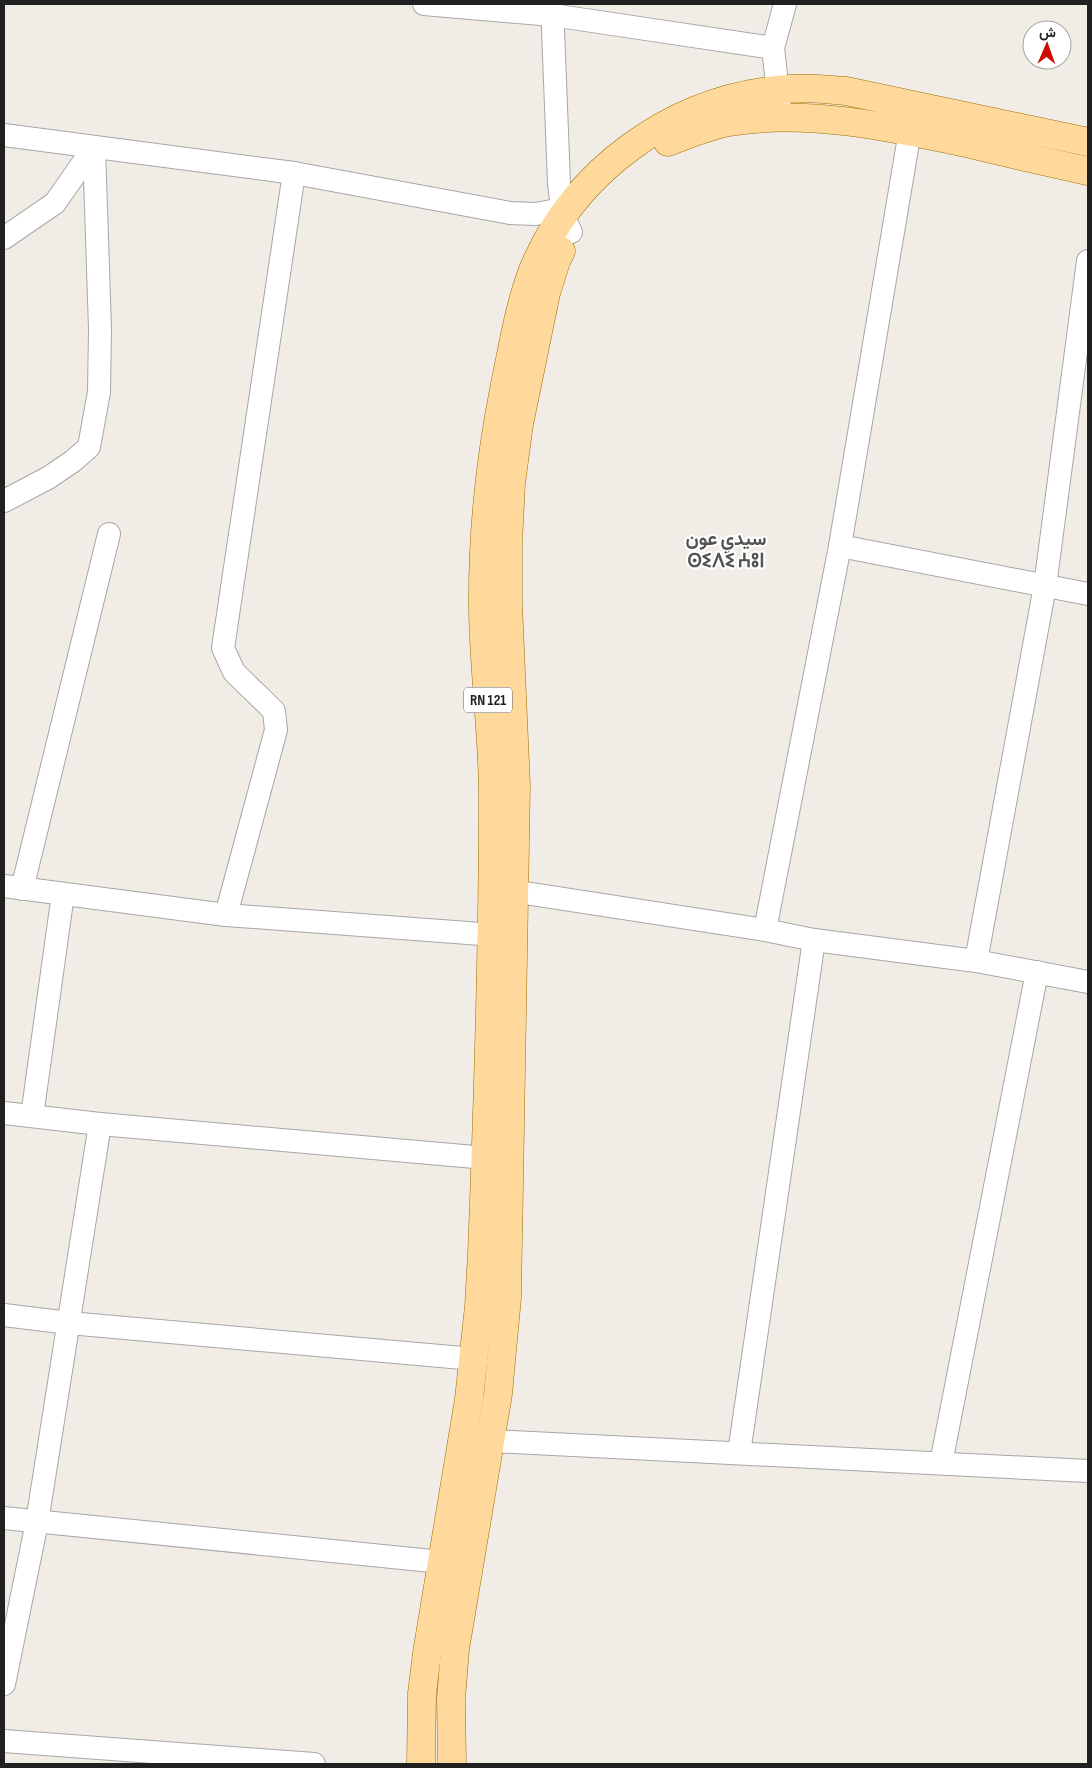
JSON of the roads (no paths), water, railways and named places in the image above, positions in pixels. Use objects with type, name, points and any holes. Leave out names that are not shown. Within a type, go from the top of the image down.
[{"type":"main road","name":"RN 121","points":[[452,1764],[452,1699],[455,1649],[499,1384],[507,1298],[503,890],[493,793],[483,612],[485,547],[489,486],[497,424],[522,302],[534,268],[550,237],[593,180],[619,156],[648,134],[678,118],[710,105],[743,96],[778,90],[812,88],[846,91],[1088,142]]},
{"type":"main road","name":"RN 121","points":[[565,219],[590,205],[612,181],[638,160],[666,143],[696,130],[728,122],[761,118],[813,119],[866,124],[910,131],[1088,171]]},
{"type":"main road","name":"RN 121","points":[[421,1764],[422,1693],[427,1653],[474,1359],[502,936]]},
{"type":"street","points":[[424,4],[552,9],[773,48]]},
{"type":"street","points":[[781,119],[773,48],[785,4]]},
{"type":"street","points":[[4,135],[294,173],[510,213],[536,214],[565,219],[558,170],[552,9]]},
{"type":"street","points":[[765,930],[840,546],[910,131]]},
{"type":"street","points":[[4,238],[55,203],[94,147]]},
{"type":"street","points":[[4,501],[48,478],[73,461],[89,447],[99,392],[100,329],[94,147]]},
{"type":"street","points":[[226,915],[276,730],[274,711],[234,672],[223,648],[294,173]]},
{"type":"street","points":[[976,961],[1045,586],[1088,262]]},
{"type":"street","points":[[109,534],[13,888],[226,915],[502,936]]},
{"type":"street","points":[[840,546],[1088,594]]},
{"type":"street","points":[[503,890],[765,930],[814,940],[976,961],[1088,982]]},
{"type":"street","points":[[32,1116],[62,894]]},
{"type":"street","points":[[739,1453],[814,940]]},
{"type":"street","points":[[940,1463],[1037,972]]},
{"type":"street","points":[[4,1113],[100,1124],[486,1158]]},
{"type":"street","points":[[4,1684],[37,1522],[100,1124]]},
{"type":"street","points":[[4,1315],[69,1323],[474,1359]]},
{"type":"street","points":[[462,1440],[1088,1471]]},
{"type":"street","points":[[4,1518],[442,1562]]},
{"type":"street","points":[[4,1741],[314,1764]]},
{"type":"district","name":"سيدي عون ⵙⵉⴷⵉ ⵄⵓⵏ","points":[[726,550]]}]
